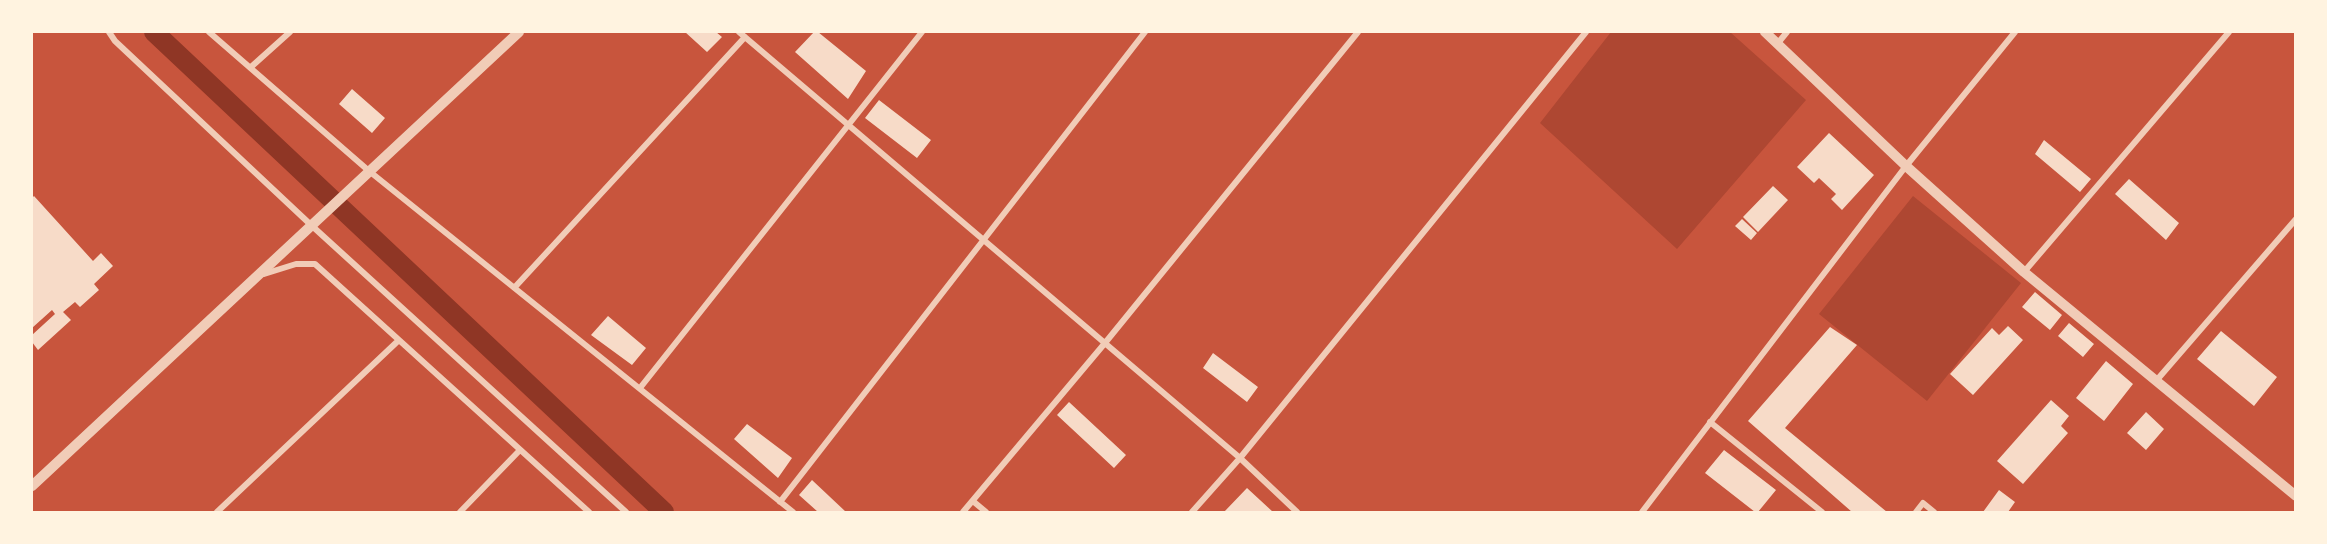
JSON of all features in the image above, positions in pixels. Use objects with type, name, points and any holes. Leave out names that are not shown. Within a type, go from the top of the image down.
[{"type":"street","points":[[109,32],[115,41],[311,225],[626,513]]},
{"type":"street","points":[[209,32],[369,171],[515,286],[793,513]]},
{"type":"street","points":[[251,68],[290,32]]},
{"type":"street","points":[[32,486],[519,32]]},
{"type":"street","points":[[739,32],[1240,458],[1297,513]]},
{"type":"street","points":[[640,388],[922,32]]},
{"type":"street","points":[[780,502],[1145,32]]},
{"type":"street","points":[[963,513],[1105,343],[1358,32]]},
{"type":"street","points":[[1192,513],[1240,458],[1586,32]]},
{"type":"street","points":[[1765,32],[1906,166],[2024,272],[2295,496]]},
{"type":"street","points":[[1778,43],[1787,32]]},
{"type":"street","points":[[1642,513],[1906,166],[2015,32]]},
{"type":"street","points":[[2024,272],[2229,32]]},
{"type":"street","points":[[515,286],[745,37]]},
{"type":"street","points":[[2156,381],[2295,219]]},
{"type":"street","points":[[257,276],[296,264],[315,264],[589,513]]},
{"type":"street","points":[[217,513],[399,340]]},
{"type":"street","points":[[1710,422],[1822,513]]},
{"type":"street","points":[[460,513],[520,450]]},
{"type":"street","points":[[974,502],[986,513]]},
{"type":"street","points":[[1916,513],[1923,504],[1934,513]]},
{"type":"shaded area","points":[[1611,32],[1730,32],[1806,100],[1677,249],[1540,123]]},
{"type":"shaded area","points":[[1913,196],[2021,283],[1927,401],[1819,314]]},
{"type":"building","points":[[685,32],[716,32],[722,37],[707,52]]},
{"type":"building","points":[[814,32],[818,32],[866,71],[848,99],[795,52]]},
{"type":"building","points":[[352,89],[385,118],[372,133],[339,104]]},
{"type":"building","points":[[879,100],[931,140],[917,158],[865,118]]},
{"type":"building","points":[[1829,133],[1874,175],[1842,210],[1831,199],[1836,194],[1819,178],[1814,183],[1797,167]]},
{"type":"building","points":[[2044,140],[2091,179],[2080,192],[2035,154]]},
{"type":"building","points":[[2129,179],[2179,223],[2166,240],[2115,194]]},
{"type":"building","points":[[1773,186],[1788,200],[1758,232],[1743,217]]},
{"type":"building","points":[[34,196],[93,261],[101,253],[113,266],[94,284],[99,290],[80,307],[75,302],[63,312],[71,320],[38,350],[32,342],[32,335],[55,314],[52,310],[32,328],[32,198]]},
{"type":"building","points":[[1742,219],[1757,233],[1751,240],[1735,226]]},
{"type":"building","points":[[2035,292],[2062,315],[2050,330],[2022,307]]},
{"type":"building","points":[[608,316],[646,348],[632,365],[591,335]]},
{"type":"building","points":[[2069,323],[2094,344],[2083,357],[2058,336]]},
{"type":"building","points":[[2008,326],[2023,340],[1973,395],[1950,374],[1992,328],[1999,335]]},
{"type":"building","points":[[1830,327],[1857,345],[1785,428],[1887,512],[1852,512],[1748,421]]},
{"type":"building","points":[[2221,331],[2277,377],[2254,406],[2197,359]]},
{"type":"building","points":[[1213,353],[1258,387],[1247,402],[1203,368]]},
{"type":"building","points":[[2106,361],[2133,384],[2104,421],[2076,398]]},
{"type":"building","points":[[2051,400],[2069,416],[2061,426],[2068,433],[2023,484],[1997,461]]},
{"type":"building","points":[[1069,402],[1126,455],[1114,468],[1057,415]]},
{"type":"building","points":[[2146,412],[2164,429],[2146,450],[2127,433]]},
{"type":"building","points":[[747,424],[792,458],[778,478],[734,439]]},
{"type":"building","points":[[1724,450],[1776,490],[1758,512],[1705,473]]},
{"type":"building","points":[[812,480],[846,512],[818,512],[799,495]]},
{"type":"building","points":[[1247,488],[1273,512],[1224,512]]},
{"type":"building","points":[[1999,490],[2015,502],[2008,512],[1983,512]]},
{"type":"waterway","points":[[154,32],[664,512]]}]
